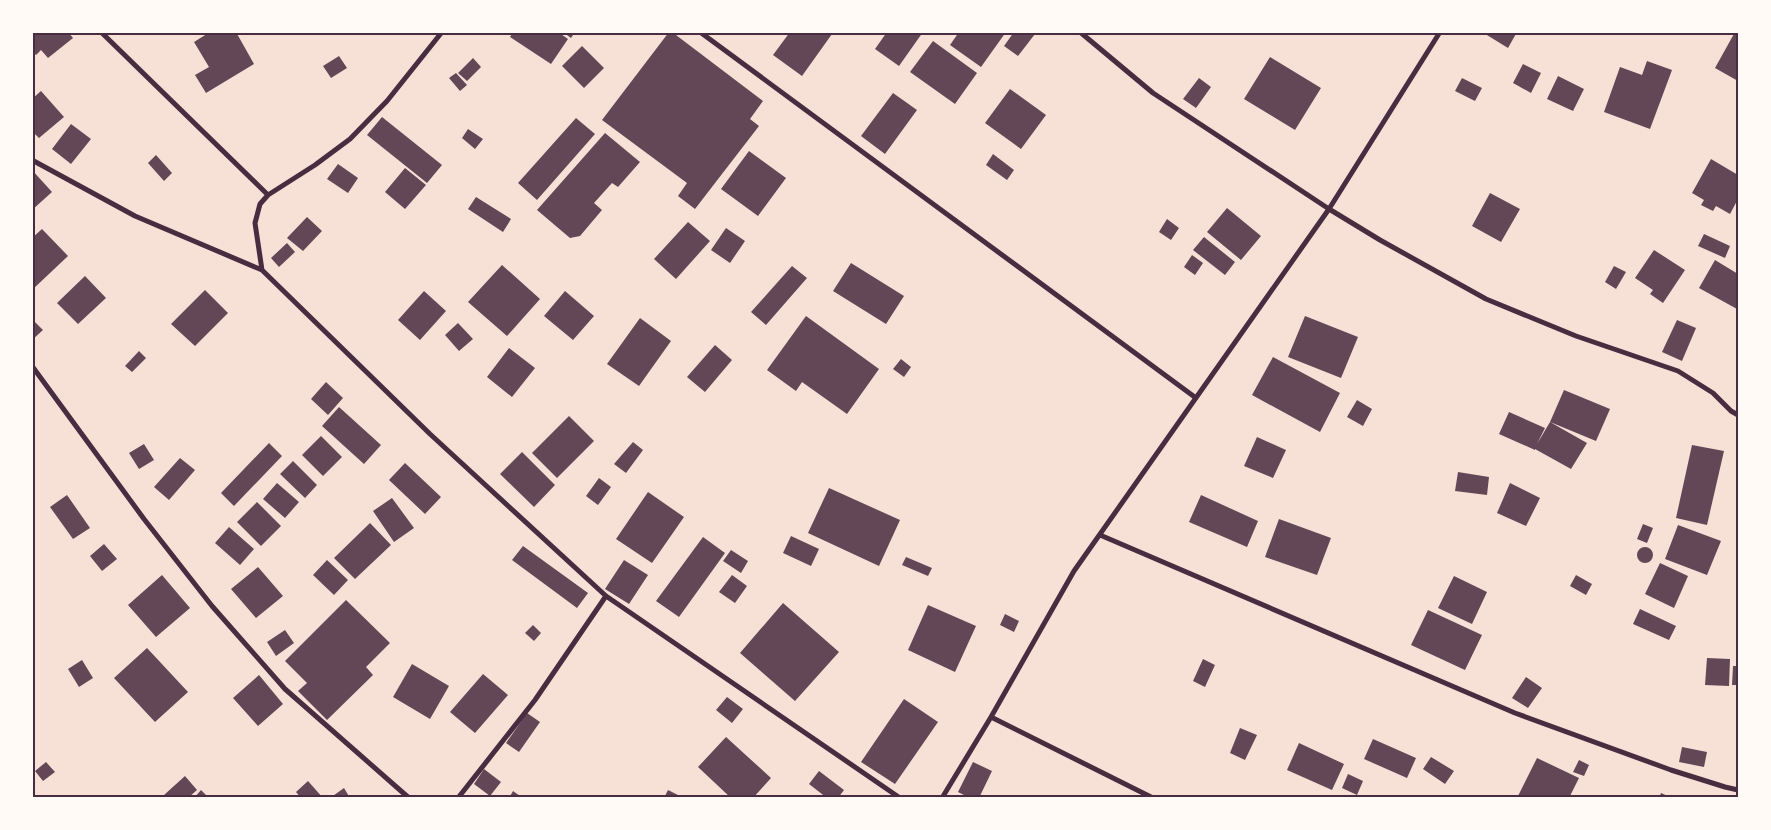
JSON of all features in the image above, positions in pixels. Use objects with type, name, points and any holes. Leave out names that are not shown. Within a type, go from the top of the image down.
[{"type":"street","points":[[101,32],[268,195]]},
{"type":"street","points":[[262,270],[255,223],[260,204],[268,195],[315,165],[350,139],[387,101],[442,32]]},
{"type":"street","points":[[700,32],[1196,398]]},
{"type":"street","points":[[1080,32],[1153,93],[1329,209],[1380,240],[1486,299],[1576,336],[1678,371],[1712,393],[1738,415]]},
{"type":"street","points":[[942,798],[991,718],[1074,571],[1329,209],[1440,32]]},
{"type":"street","points":[[32,160],[134,216],[262,270],[430,434],[606,596],[900,798]]},
{"type":"street","points":[[32,366],[144,519],[212,606],[285,689],[409,798]]},
{"type":"street","points":[[1100,535],[1515,713],[1671,770],[1738,790]]},
{"type":"street","points":[[462,797],[535,700],[606,596]]},
{"type":"street","points":[[991,718],[1153,798]]},
{"type":"building","points":[[32,32],[68,32],[73,38],[48,58],[41,50],[36,55],[32,51]]},
{"type":"building","points":[[210,32],[236,32],[254,64],[206,93],[195,75],[209,67],[194,42]]},
{"type":"building","points":[[513,32],[558,32],[568,39],[551,64],[510,37]]},
{"type":"building","points":[[563,32],[575,32],[571,38]]},
{"type":"building","points":[[669,32],[672,32],[763,101],[750,119],[759,126],[695,209],[678,196],[687,183],[602,120]]},
{"type":"building","points":[[790,32],[829,32],[832,34],[802,76],[773,55]]},
{"type":"building","points":[[887,32],[923,32],[899,66],[875,49]]},
{"type":"building","points":[[959,32],[1006,32],[981,67],[950,45]]},
{"type":"building","points":[[1014,32],[1032,32],[1035,34],[1018,56],[1004,46]]},
{"type":"building","points":[[1482,32],[1517,32],[1508,48]]},
{"type":"building","points":[[1735,32],[1738,32],[1738,81],[1715,68]]},
{"type":"building","points":[[933,41],[977,73],[955,104],[910,72]]},
{"type":"building","points":[[582,46],[604,68],[584,88],[562,66]]},
{"type":"building","points":[[339,56],[347,68],[331,78],[323,66]]},
{"type":"building","points":[[1270,57],[1321,88],[1295,130],[1244,99]]},
{"type":"building","points":[[473,58],[481,67],[467,81],[458,73]]},
{"type":"building","points":[[1647,61],[1672,70],[1650,129],[1604,112],[1620,67],[1642,75]]},
{"type":"building","points":[[1523,64],[1541,73],[1531,93],[1513,83]]},
{"type":"building","points":[[456,73],[467,85],[460,91],[449,78]]},
{"type":"building","points":[[1558,76],[1584,89],[1573,111],[1547,99]]},
{"type":"building","points":[[1199,78],[1211,87],[1196,108],[1183,99]]},
{"type":"building","points":[[1462,78],[1482,88],[1475,101],[1455,91]]},
{"type":"building","points":[[1010,89],[1046,115],[1021,149],[985,123]]},
{"type":"building","points":[[41,91],[64,117],[39,138],[32,131],[32,99]]},
{"type":"building","points":[[893,93],[917,110],[885,154],[861,136]]},
{"type":"building","points":[[382,117],[442,165],[427,183],[367,135]]},
{"type":"building","points":[[576,118],[595,134],[537,200],[518,183]]},
{"type":"building","points":[[71,124],[91,139],[71,164],[52,149]]},
{"type":"building","points":[[468,129],[483,139],[475,149],[462,138]]},
{"type":"building","points":[[605,133],[640,162],[618,187],[612,183],[594,203],[602,210],[580,236],[570,238],[537,210]]},
{"type":"building","points":[[749,151],[786,178],[758,216],[721,189]]},
{"type":"building","points":[[993,154],[1014,170],[1007,180],[986,165]]},
{"type":"building","points":[[156,155],[172,173],[164,181],[148,163]]},
{"type":"building","points":[[1711,159],[1738,175],[1738,199],[1730,214],[1716,206],[1713,211],[1701,205],[1704,200],[1692,193]]},
{"type":"building","points":[[338,164],[358,178],[348,193],[327,179]]},
{"type":"building","points":[[405,168],[426,185],[405,209],[385,192]]},
{"type":"building","points":[[32,170],[52,192],[32,210]]},
{"type":"building","points":[[1490,193],[1520,209],[1501,242],[1472,226]]},
{"type":"building","points":[[476,197],[511,219],[503,232],[468,209]]},
{"type":"building","points":[[1227,208],[1261,236],[1241,260],[1207,232]]},
{"type":"building","points":[[307,217],[322,231],[303,251],[287,238]]},
{"type":"building","points":[[1167,219],[1179,228],[1171,240],[1159,232]]},
{"type":"building","points":[[688,222],[710,241],[676,279],[654,259]]},
{"type":"building","points":[[726,228],[745,241],[730,263],[711,250]]},
{"type":"building","points":[[42,229],[68,256],[32,290],[32,238]]},
{"type":"building","points":[[1704,234],[1730,246],[1725,258],[1698,246]]},
{"type":"building","points":[[1204,237],[1235,262],[1225,275],[1193,250]]},
{"type":"building","points":[[287,243],[295,252],[279,267],[271,258]]},
{"type":"building","points":[[1654,250],[1685,270],[1663,303],[1650,294],[1653,290],[1635,278]]},
{"type":"building","points":[[1192,255],[1203,263],[1195,275],[1184,267]]},
{"type":"building","points":[[1715,260],[1738,274],[1737,309],[1699,288]]},
{"type":"building","points":[[851,263],[904,296],[886,324],[833,291]]},
{"type":"building","points":[[502,265],[540,299],[507,336],[468,302]]},
{"type":"building","points":[[792,266],[807,278],[766,325],[751,312]]},
{"type":"building","points":[[1614,266],[1626,272],[1616,289],[1605,282]]},
{"type":"building","points":[[85,276],[106,298],[78,324],[57,303]]},
{"type":"building","points":[[205,290],[228,313],[195,346],[171,324]]},
{"type":"building","points":[[424,291],[446,311],[420,340],[398,320]]},
{"type":"building","points":[[565,291],[594,316],[573,340],[544,316]]},
{"type":"building","points":[[806,316],[879,369],[847,414],[802,382],[796,391],[767,370]]},
{"type":"building","points":[[1305,316],[1358,337],[1341,378],[1288,357]]},
{"type":"building","points":[[640,318],[671,341],[639,386],[607,364]]},
{"type":"building","points":[[32,319],[43,330],[32,340]]},
{"type":"building","points":[[1677,320],[1696,328],[1682,361],[1662,352]]},
{"type":"building","points":[[458,323],[473,339],[459,351],[445,335]]},
{"type":"building","points":[[715,345],[732,360],[705,392],[687,377]]},
{"type":"building","points":[[509,348],[535,368],[512,397],[487,377]]},
{"type":"building","points":[[139,351],[146,358],[132,372],[125,366]]},
{"type":"building","points":[[1273,357],[1340,393],[1320,432],[1252,395]]},
{"type":"building","points":[[901,359],[911,367],[904,377],[893,369]]},
{"type":"building","points":[[326,382],[343,398],[328,415],[311,399]]},
{"type":"building","points":[[1564,390],[1610,409],[1596,441],[1550,422]]},
{"type":"building","points":[[1357,400],[1372,409],[1363,426],[1347,417]]},
{"type":"building","points":[[339,407],[381,445],[364,464],[322,426]]},
{"type":"building","points":[[1509,412],[1545,428],[1537,444],[1550,422],[1587,443],[1571,469],[1535,449],[1499,434]]},
{"type":"building","points":[[569,416],[594,441],[557,478],[532,453]]},
{"type":"building","points":[[321,436],[342,457],[323,476],[302,455]]},
{"type":"building","points":[[1257,437],[1286,450],[1273,478],[1244,466]]},
{"type":"building","points":[[633,442],[643,450],[626,473],[614,464]]},
{"type":"building","points":[[269,443],[282,456],[234,506],[221,493]]},
{"type":"building","points":[[144,444],[154,460],[139,469],[129,453]]},
{"type":"building","points":[[1692,445],[1724,451],[1707,525],[1676,518]]},
{"type":"building","points":[[522,452],[555,485],[534,507],[500,474]]},
{"type":"building","points":[[180,458],[195,470],[169,500],[154,487]]},
{"type":"building","points":[[293,461],[317,485],[305,498],[280,474]]},
{"type":"building","points":[[405,463],[441,497],[425,514],[389,480]]},
{"type":"building","points":[[1458,472],[1489,477],[1487,495],[1455,491]]},
{"type":"building","points":[[599,478],[611,487],[598,505],[586,496]]},
{"type":"building","points":[[277,483],[299,502],[285,518],[263,499]]},
{"type":"building","points":[[1510,483],[1540,498],[1526,526],[1497,513]]},
{"type":"building","points":[[829,488],[900,520],[879,566],[808,533]]},
{"type":"building","points":[[648,492],[684,517],[652,563],[616,539]]},
{"type":"building","points":[[67,495],[90,528],[73,539],[50,507]]},
{"type":"building","points":[[1201,495],[1258,521],[1247,547],[1189,522]]},
{"type":"building","points":[[392,498],[414,528],[394,542],[373,511]]},
{"type":"building","points":[[257,502],[281,526],[261,546],[237,522]]},
{"type":"building","points":[[1279,519],[1331,538],[1317,575],[1265,557]]},
{"type":"building","points":[[370,523],[391,545],[355,579],[334,558]]},
{"type":"building","points":[[1643,524],[1653,528],[1647,543],[1637,539]]},
{"type":"building","points":[[1678,525],[1721,541],[1707,575],[1665,559]]},
{"type":"building","points":[[229,527],[254,549],[240,565],[215,543]]},
{"type":"building","points":[[791,536],[819,549],[811,566],[783,553]]},
{"type":"building","points":[[703,537],[725,553],[679,617],[656,601]]},
{"type":"building","points":[[104,544],[117,559],[102,571],[90,556]]},
{"type":"building","points":[[523,546],[588,593],[577,608],[512,560]]},
{"type":"building","points":[[1645,547],[1651,549],[1653,555],[1651,561],[1645,563],[1639,561],[1637,555],[1639,549]]},
{"type":"building","points":[[731,550],[748,561],[741,573],[723,561]]},
{"type":"building","points":[[906,557],[932,568],[928,576],[902,565]]},
{"type":"building","points":[[327,560],[348,580],[334,595],[313,575]]},
{"type":"building","points":[[624,560],[648,575],[629,604],[605,589]]},
{"type":"building","points":[[1660,563],[1688,576],[1674,608],[1645,594]]},
{"type":"building","points":[[258,567],[283,596],[256,618],[231,589]]},
{"type":"building","points":[[162,575],[190,608],[156,637],[128,605]]},
{"type":"building","points":[[732,575],[747,586],[735,603],[719,592]]},
{"type":"building","points":[[1576,575],[1592,584],[1586,595],[1570,586]]},
{"type":"building","points":[[1454,576],[1487,592],[1472,624],[1438,608]]},
{"type":"building","points":[[346,600],[390,643],[366,667],[373,675],[327,720],[298,691],[307,683],[285,661]]},
{"type":"building","points":[[783,603],[839,652],[795,701],[740,653]]},
{"type":"building","points":[[928,605],[976,626],[955,672],[908,650]]},
{"type":"building","points":[[1640,609],[1676,626],[1669,640],[1633,624]]},
{"type":"building","points":[[1428,610],[1482,635],[1465,670],[1411,645]]},
{"type":"building","points":[[1005,614],[1019,621],[1014,632],[1000,625]]},
{"type":"building","points":[[533,625],[541,633],[534,641],[525,633]]},
{"type":"building","points":[[285,630],[294,643],[276,656],[267,642]]},
{"type":"building","points":[[147,648],[188,692],[155,722],[114,678]]},
{"type":"building","points":[[1707,658],[1730,659],[1729,686],[1705,685]]},
{"type":"building","points":[[1203,659],[1215,665],[1205,687],[1193,681]]},
{"type":"building","points":[[82,660],[93,678],[79,687],[68,669]]},
{"type":"building","points":[[412,664],[449,686],[430,719],[393,697]]},
{"type":"building","points":[[1733,666],[1738,666],[1738,685],[1732,685]]},
{"type":"building","points":[[483,674],[508,695],[475,733],[450,712]]},
{"type":"building","points":[[259,675],[283,704],[258,726],[233,698]]},
{"type":"building","points":[[1526,677],[1542,688],[1528,708],[1512,698]]},
{"type":"building","points":[[727,697],[743,709],[732,723],[716,710]]},
{"type":"building","points":[[904,699],[938,722],[895,784],[861,762]]},
{"type":"building","points":[[527,713],[540,722],[519,752],[506,743]]},
{"type":"building","points":[[1240,728],[1257,735],[1245,760],[1230,753]]},
{"type":"building","points":[[726,737],[771,778],[753,798],[731,798],[698,767]]},
{"type":"building","points":[[1373,739],[1416,758],[1407,778],[1364,759]]},
{"type":"building","points":[[1299,743],[1344,764],[1332,790],[1287,770]]},
{"type":"building","points":[[1682,747],[1707,752],[1704,767],[1679,762]]},
{"type":"building","points":[[1431,757],[1454,771],[1445,784],[1423,769]]},
{"type":"building","points":[[1537,758],[1579,778],[1569,798],[1517,798]]},
{"type":"building","points":[[1579,760],[1589,765],[1584,776],[1573,772]]},
{"type":"building","points":[[46,762],[55,772],[43,781],[35,771]]},
{"type":"building","points":[[973,762],[992,771],[979,798],[970,798],[958,792]]},
{"type":"building","points":[[484,769],[501,782],[490,796],[474,784]]},
{"type":"building","points":[[819,771],[844,790],[838,798],[827,798],[809,784]]},
{"type":"building","points":[[1348,774],[1363,781],[1357,795],[1342,788]]},
{"type":"building","points":[[185,776],[197,790],[188,798],[166,798],[164,795]]},
{"type":"building","points":[[308,781],[323,798],[301,798],[296,792]]},
{"type":"building","points":[[344,788],[350,798],[330,798]]},
{"type":"building","points":[[201,790],[209,798],[194,798]]},
{"type":"building","points":[[668,790],[684,798],[664,798]]},
{"type":"building","points":[[513,791],[523,798],[509,798]]},
{"type":"building","points":[[1661,793],[1672,798],[1659,798]]}]
